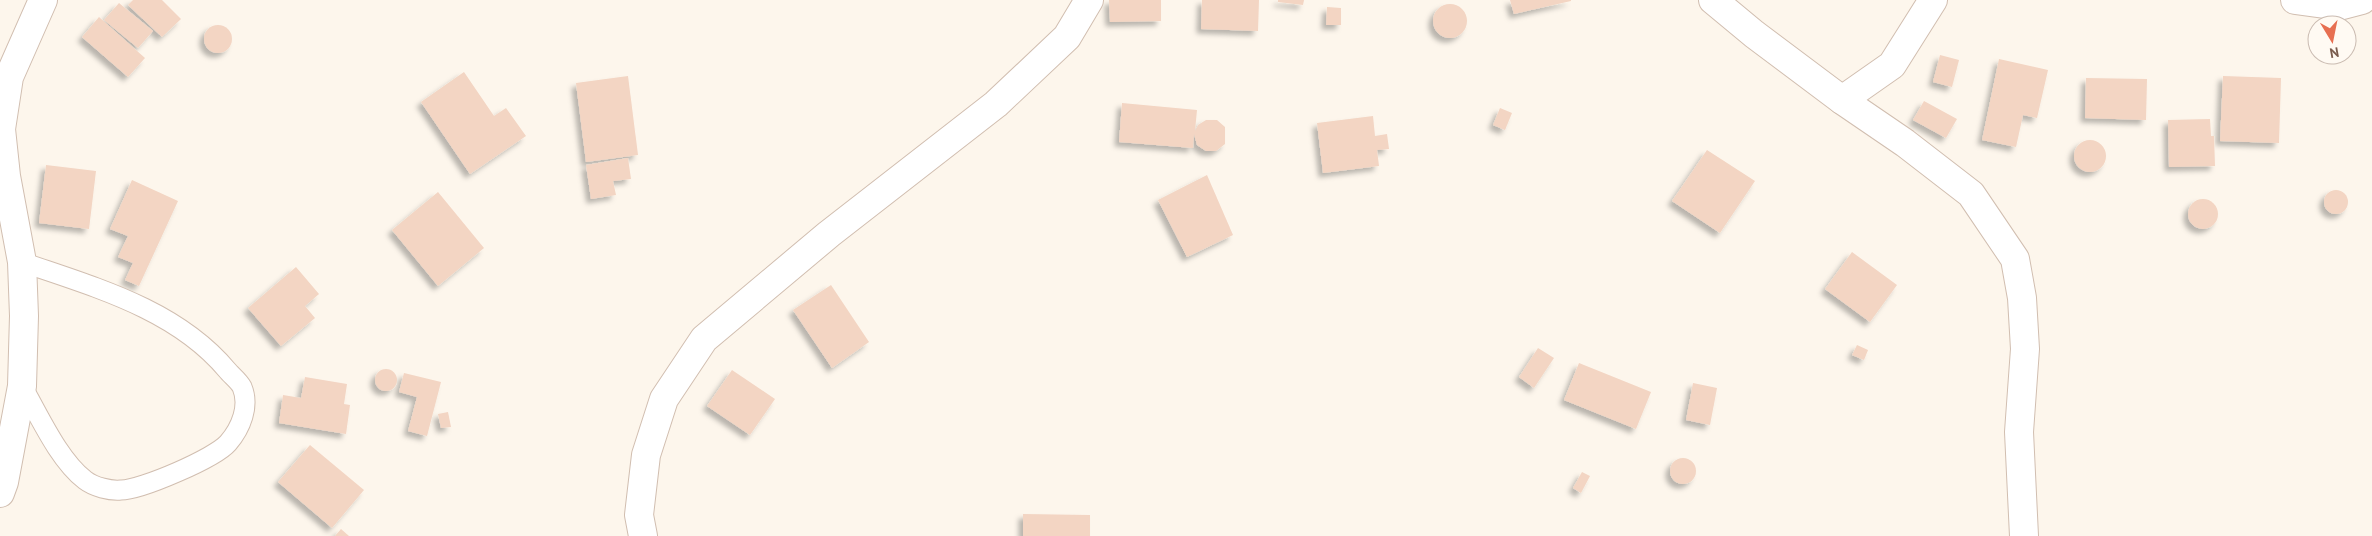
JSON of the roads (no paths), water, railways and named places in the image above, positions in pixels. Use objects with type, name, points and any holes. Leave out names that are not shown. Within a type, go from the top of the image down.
[{"type":"street","points":[[0,493],[4,482],[22,386],[24,316],[22,262],[6,176],[0,130],[9,77],[43,0]]},
{"type":"street","points":[[643,536],[638,515],[646,455],[664,399],[704,339],[829,234],[996,104],[1066,37],[1089,0]]},
{"type":"street","points":[[1714,0],[1754,34],[1842,100],[1905,143],[1971,194],[2015,259],[2022,298],[2025,349],[2019,432],[2024,536]]},
{"type":"street","points":[[1842,100],[1892,65],[1933,0]]},
{"type":"street","points":[[2295,0],[2339,6],[2362,0]]},
{"type":"lane","points":[[22,262],[108,292],[160,315],[214,354],[242,387],[246,412],[228,443],[197,463],[122,490],[106,489],[86,480],[71,464],[60,450],[22,386]]}]
